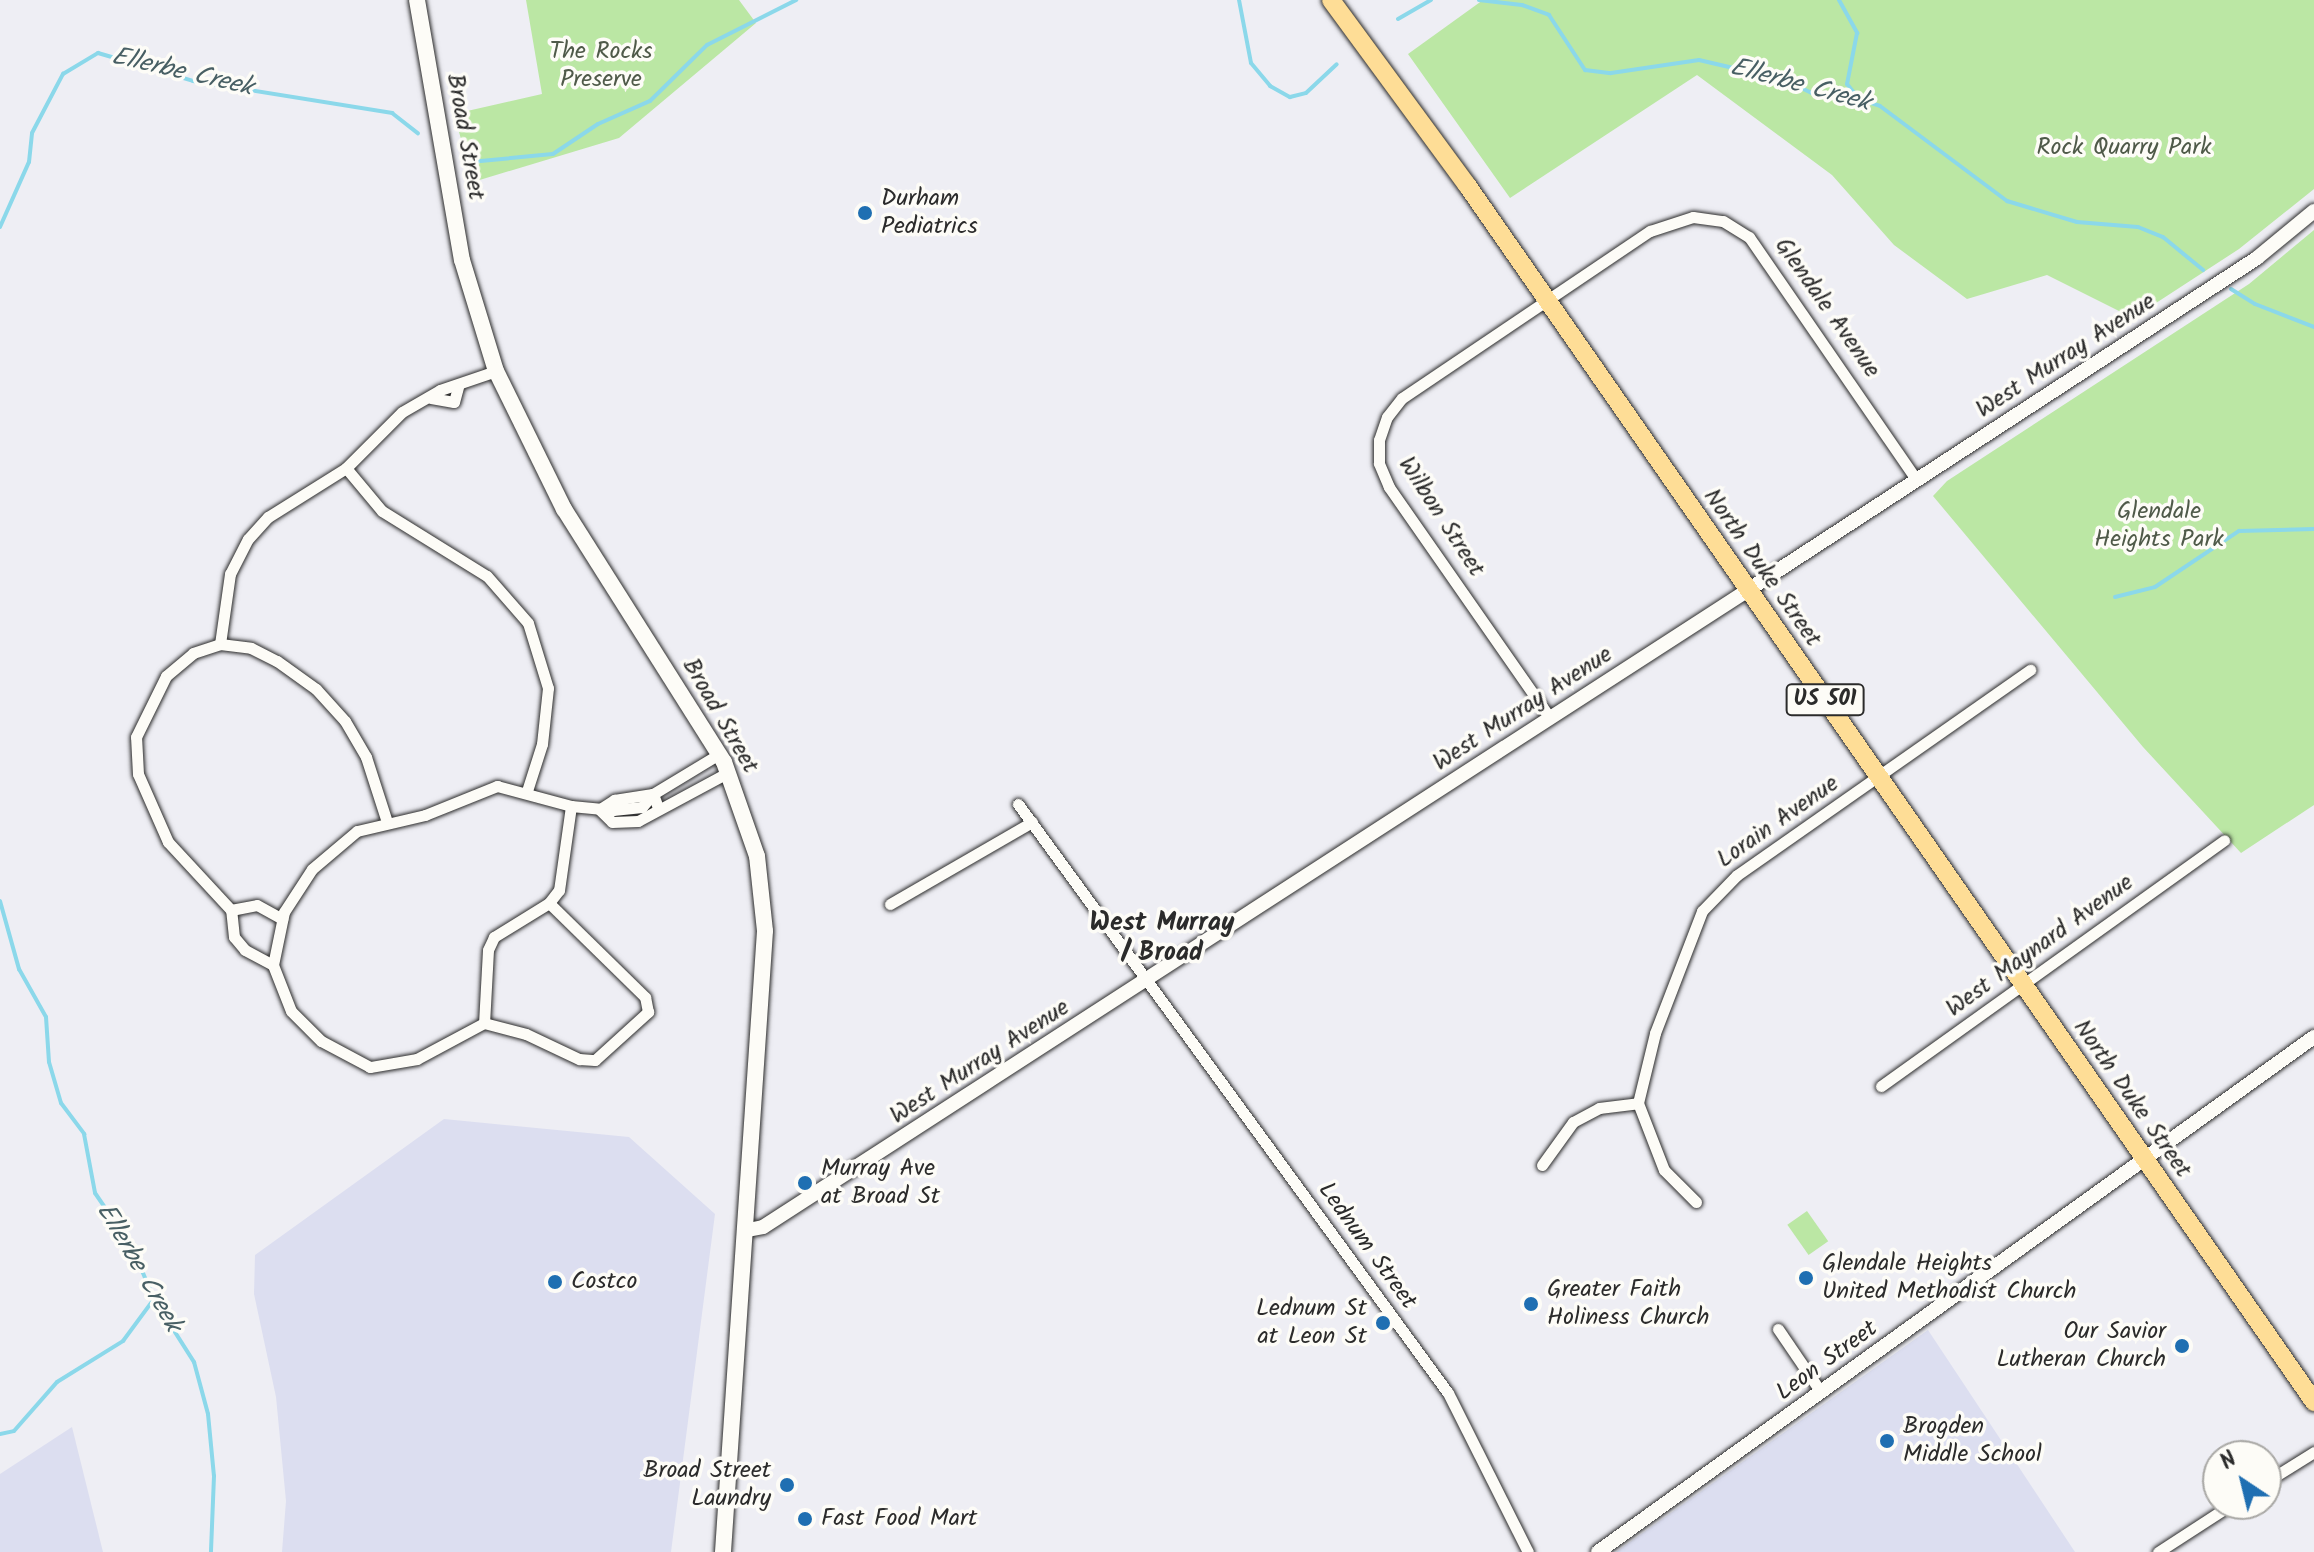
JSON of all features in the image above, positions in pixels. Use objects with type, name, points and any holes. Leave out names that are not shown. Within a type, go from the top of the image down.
[{"type":"highway","name":"North Duke Street","points":[[1331,0],[1546,301],[2314,1402]]},
{"type":"main road","name":"Broad Street","points":[[417,0],[469,286],[496,371],[564,509],[729,772],[754,840],[764,907],[748,1230],[723,1552]]},
{"type":"street","name":"West Murray Avenue","points":[[748,1230],[763,1227],[1748,590],[2257,258],[2314,211]]},
{"type":"street","name":"Glendale Avenue","points":[[1546,301],[1669,222],[1693,217],[1723,221],[1765,254],[1916,479]]},
{"type":"street","name":"Wilbon Street","points":[[1546,301],[1402,398],[1387,417],[1378,449],[1389,487],[1550,718]]},
{"type":"street","points":[[220,644],[230,574],[248,539],[279,508],[346,468],[393,418],[440,390],[458,387],[496,371]]},
{"type":"street","points":[[346,468],[382,511],[487,576],[528,623],[548,688],[542,744],[527,791]]},
{"type":"street","points":[[273,965],[245,950],[234,937],[231,910],[168,842],[138,774],[135,749],[139,729],[166,676],[193,653],[220,644],[263,653],[336,710],[366,757],[387,822]]},
{"type":"street","name":"Lorain Avenue","points":[[1638,1103],[1655,1033],[1695,925],[1710,899],[2030,670]]},
{"type":"street","points":[[549,903],[607,955],[645,997],[648,1012],[595,1060],[579,1059],[514,1029],[484,1023],[417,1059],[370,1067],[341,1055],[300,1022],[282,995],[273,965],[282,919],[302,882],[324,856],[357,831],[440,811],[487,787],[527,791],[571,806],[636,808],[653,794],[719,754]]},
{"type":"street","points":[[599,809],[612,822],[638,821],[729,772]]},
{"type":"street","points":[[653,794],[658,808]]},
{"type":"street","points":[[599,809],[614,800],[653,794]]},
{"type":"street","name":"Lednum Street","points":[[1018,804],[1448,1393],[1528,1552]]},
{"type":"street","points":[[484,1023],[485,967],[494,937],[549,903],[563,880],[571,806]]},
{"type":"street","points":[[636,808],[638,821]]},
{"type":"street","points":[[890,904],[1032,822]]},
{"type":"street","name":"West Maynard Avenue","points":[[1881,1086],[2224,840]]},
{"type":"street","points":[[231,910],[257,905],[282,919]]},
{"type":"street","name":"Leon Street","points":[[1598,1552],[2314,1037]]},
{"type":"street","points":[[1542,1165],[1573,1122],[1599,1108],[1638,1103],[1664,1170],[1696,1202]]},
{"type":"street","points":[[1778,1329],[1821,1392]]},
{"type":"street","points":[[2282,1472],[2314,1452]]},
{"type":"street","points":[[2158,1552],[2207,1520]]},
{"type":"shaded area","points":[[444,1119],[629,1137],[715,1214],[671,1552],[282,1552],[286,1501],[276,1397],[254,1294],[255,1255]]},
{"type":"shaded area","name":"Brogden Middle School","points":[[1928,1330],[2075,1552],[1616,1552]]},
{"type":"shaded area","points":[[72,1427],[103,1552],[0,1552],[0,1474]]},
{"type":"green space","name":"The Rocks Preserve","points":[[526,0],[739,0],[756,23],[619,138],[473,182],[454,114],[542,94]]},
{"type":"green space","name":"Rock Quarry Park","points":[[1483,0],[2314,0],[2314,189],[2239,249],[2133,318],[2047,275],[1967,299],[1894,245],[1832,175],[1697,75],[1510,198],[1408,54]]},
{"type":"green space","name":"Glendale Heights Park","points":[[2314,230],[2314,805],[2241,853],[2143,747],[1933,496],[1947,481],[2249,284]]},
{"type":"green space","points":[[1807,1211],[1828,1241],[1809,1255],[1787,1225]]},
{"type":"waterway","name":"Ellerbe Creek","points":[[470,162],[553,154],[598,124],[650,101],[707,45],[796,0]]},
{"type":"waterway","name":"Ellerbe Creek","points":[[1239,0],[1251,63],[1270,86],[1290,97],[1306,93],[1337,64]]},
{"type":"waterway","name":"Ellerbe Creek","points":[[1398,19],[1431,0]]},
{"type":"waterway","name":"Ellerbe Creek","points":[[1479,0],[1522,5],[1549,15],[1585,70],[1611,73],[1699,60],[1785,80],[1818,96],[1859,99],[1880,106],[2007,201],[2077,222],[2138,227],[2163,237],[2203,270]]},
{"type":"waterway","points":[[1839,0],[1857,33],[1847,84],[1859,99]]},
{"type":"waterway","name":"Ellerbe Creek","points":[[0,227],[29,162],[32,133],[63,74],[98,53],[193,81],[392,113],[418,133]]},
{"type":"waterway","name":"Ellerbe Creek","points":[[2231,289],[2255,304],[2314,327]]},
{"type":"waterway","points":[[2115,597],[2155,587],[2239,531],[2314,529]]},
{"type":"waterway","name":"Ellerbe Creek","points":[[0,901],[19,969],[46,1017],[49,1062],[61,1103],[84,1134],[95,1193],[132,1247],[154,1299],[194,1362],[208,1414],[214,1476],[211,1552]]},
{"type":"waterway","points":[[0,1434],[14,1431],[57,1382],[123,1341],[154,1299]]},
{"type":"place","name":"Durham Pediatrics","points":[[865,213]]},
{"type":"place","name":"Murray Ave at Broad St","points":[[805,1183]]},
{"type":"place","name":"Glendale Heights United Methodist Church","points":[[1806,1278]]},
{"type":"place","name":"Costco","points":[[555,1282]]},
{"type":"place","name":"Greater Faith Holiness Church","points":[[1531,1304]]},
{"type":"place","name":"Lednum St at Leon St","points":[[1383,1323]]},
{"type":"place","name":"Our Savior Lutheran Church","points":[[2182,1346]]},
{"type":"place","name":"Brogden Middle School","points":[[1887,1441]]},
{"type":"place","name":"Broad Street Laundry","points":[[787,1485]]},
{"type":"place","name":"Fast Food Mart","points":[[805,1519]]},
{"type":"district","name":"West Murray / Broad","points":[[1162,939]]}]
